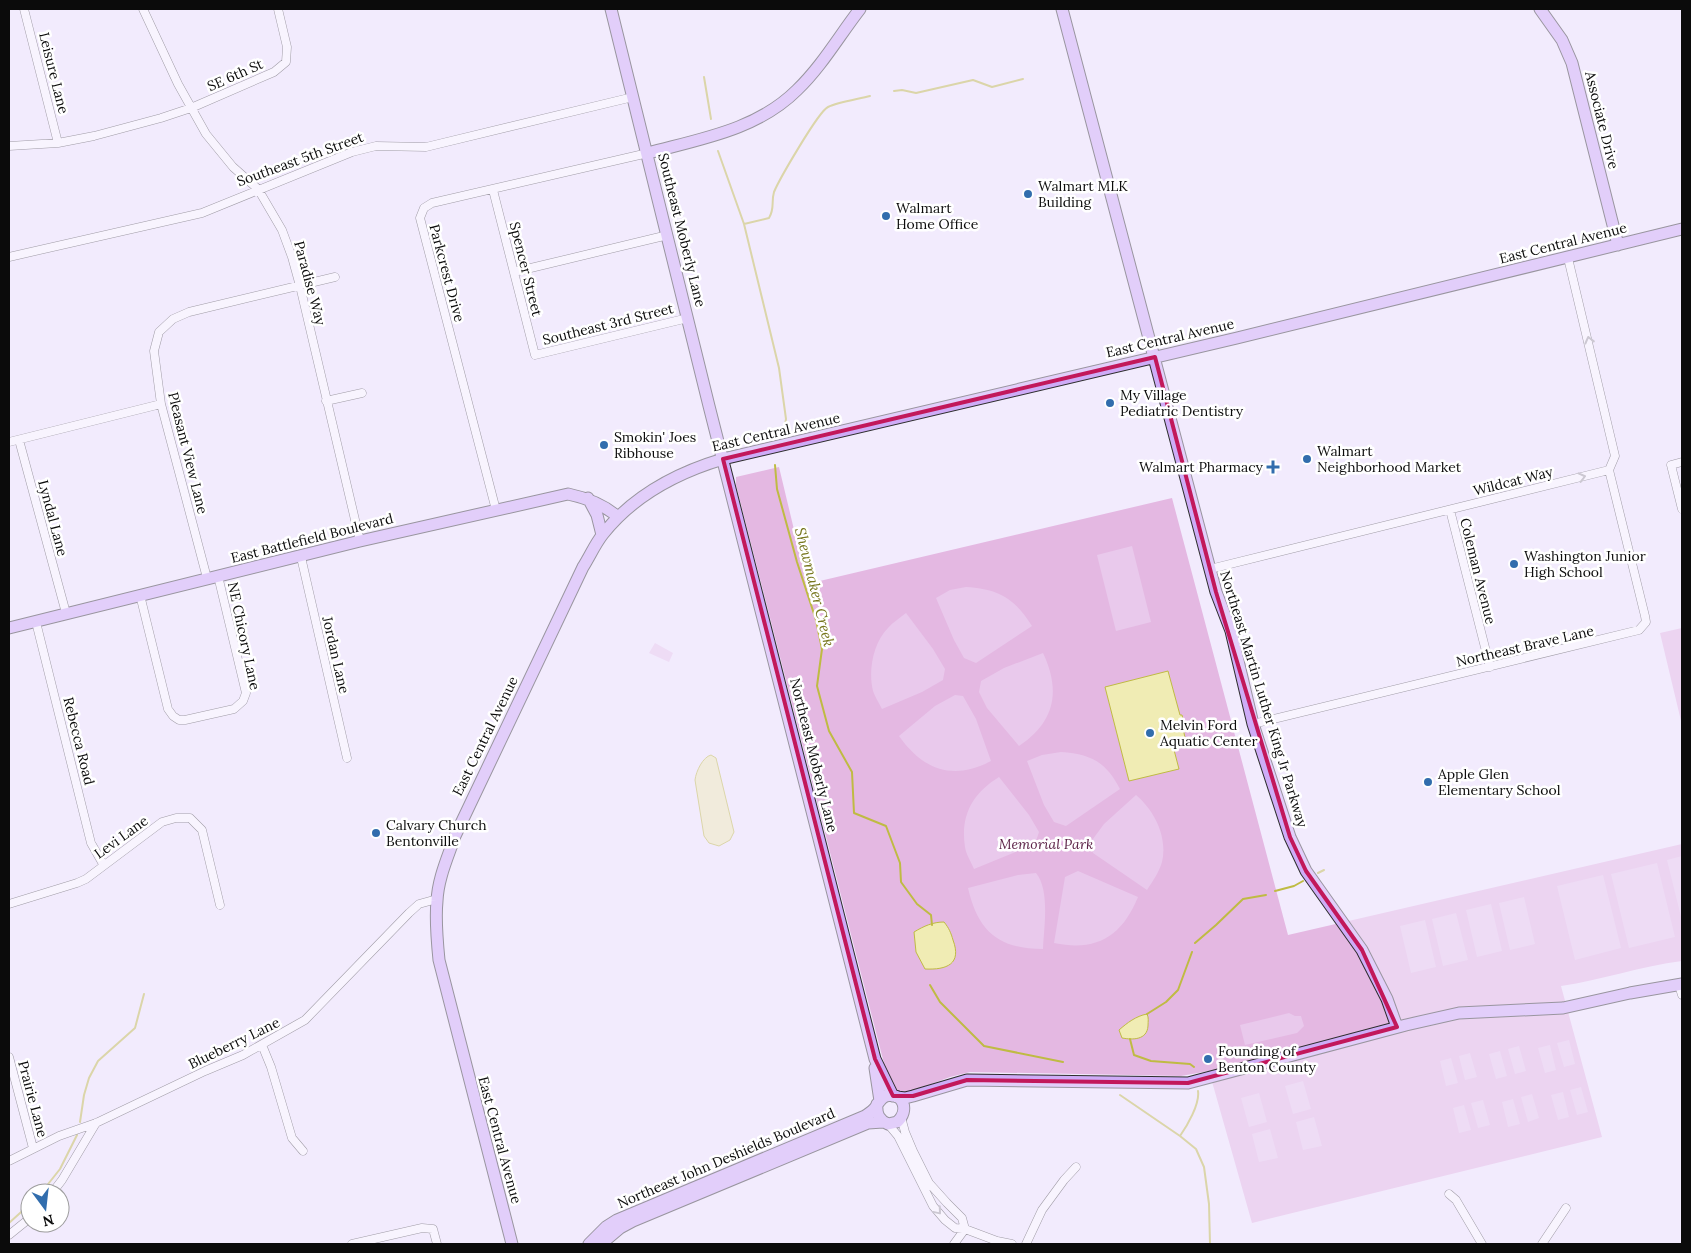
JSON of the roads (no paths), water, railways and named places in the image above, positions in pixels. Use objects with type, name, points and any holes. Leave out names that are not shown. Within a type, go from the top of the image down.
[{"type":"street","name":"Leisure Lane","points":[[24,9],[58,143]]},
{"type":"street","name":"Paradise Way","points":[[143,9],[191,108],[206,134],[233,167],[258,189],[282,230],[292,256],[300,286],[360,541]]},
{"type":"street","name":"SE 6th St","points":[[9,146],[58,143],[94,136],[161,118],[191,108],[274,72],[286,62],[287,47],[278,9]]},
{"type":"street","name":"Southeast Moberly Lane","points":[[611,9],[723,459]]},
{"type":"street","points":[[648,153],[742,127],[774,109],[796,91],[812,74],[860,9]]},
{"type":"street","name":"Northeast Martin Luther King Jr Parkway","points":[[1062,9],[1216,592],[1231,632],[1253,724],[1290,837],[1306,871],[1362,950],[1387,999],[1397,1027]]},
{"type":"street","name":"Associate Drive","points":[[1540,9],[1562,40],[1572,63],[1618,245]]},
{"type":"street","name":"Southeast 5th Street","points":[[9,257],[202,213],[258,189],[360,150],[376,146],[426,147],[633,97]]},
{"type":"street","name":"Parkcrest Drive","points":[[496,510],[420,218],[424,208],[432,203],[648,153]]},
{"type":"street","name":"Spencer Street","points":[[493,190],[535,355]]},
{"type":"street","name":"East Central Avenue","points":[[512,1244],[439,960],[436,923],[437,899],[441,877],[455,836],[583,567],[602,535],[618,517],[645,494],[669,479],[699,466],[723,459],[1568,258],[1682,229]]},
{"type":"street","points":[[514,272],[668,235]]},
{"type":"street","points":[[1568,258],[1616,456],[1609,470]]},
{"type":"street","name":"Pleasant View Lane","points":[[213,577],[161,404],[154,351],[159,332],[172,319],[189,312],[335,276]]},
{"type":"street","name":"Southeast 3rd Street","points":[[535,355],[688,318]]},
{"type":"street","points":[[326,400],[362,393]]},
{"type":"street","points":[[9,442],[161,404]]},
{"type":"street","name":"Lyndal Lane","points":[[19,440],[66,613]]},
{"type":"street","name":"Northeast Moberly Lane","points":[[723,459],[875,1059],[890,1092],[895,1097]]},
{"type":"street","points":[[1682,462],[1671,465],[1682,509]]},
{"type":"street","name":"Wildcat Way","points":[[1210,569],[1609,470]]},
{"type":"street","name":"Northeast Brave Lane","points":[[1253,724],[1634,632],[1643,627],[1646,622],[1645,616],[1609,470]]},
{"type":"street","name":"East Battlefield Boulevard","points":[[9,628],[360,541],[568,494],[588,498],[606,507],[618,517]]},
{"type":"street","points":[[588,498],[597,515],[602,535]]},
{"type":"street","name":"Coleman Avenue","points":[[1450,510],[1490,667]]},
{"type":"street","name":"Jordan Lane","points":[[300,557],[347,758]]},
{"type":"street","name":"NE Chicory Lane","points":[[140,595],[165,698],[173,716],[179,720],[185,720],[234,709],[244,701],[246,693],[213,577]]},
{"type":"street","name":"Rebecca Road","points":[[36,622],[91,843],[104,864]]},
{"type":"street","name":"Levi Lane","points":[[9,904],[77,884],[162,822],[176,818],[190,818],[202,830],[220,905]]},
{"type":"street","name":"Blueberry Lane","points":[[9,1161],[59,1136],[96,1123],[262,1045],[306,1020],[409,913],[420,904],[437,899]]},
{"type":"street","points":[[1012,1244],[955,1228],[933,1206],[898,1136],[892,1127],[880,1118],[877,1111],[878,1102],[886,1096],[913,1096],[967,1080],[1188,1083],[1459,1012],[1563,1008],[1681,988]]},
{"type":"street","points":[[262,1045],[271,1067],[292,1138],[303,1152]]},
{"type":"street","name":"Prairie Lane","points":[[9,1057],[33,1148]]},
{"type":"street","name":"Northeast Moberly Lane","points":[[875,1059],[878,1102]]},
{"type":"street","points":[[886,1123],[897,1122],[916,1103],[946,1087]]},
{"type":"street","points":[[895,1097],[903,1103],[903,1115],[913,1151],[929,1182],[946,1203],[962,1218],[965,1230]]},
{"type":"street","name":"Northeast John Deshields Boulevard","points":[[589,1244],[606,1227],[617,1220],[865,1116],[874,1110],[878,1102]]},
{"type":"street","points":[[60,1183],[96,1123]]},
{"type":"street","name":"Northeast John Deshields Boulevard","points":[[600,1244],[620,1228],[633,1221],[868,1124],[886,1123]]},
{"type":"street","points":[[1026,1244],[1042,1210],[1076,1167]]},
{"type":"street","points":[[1449,1194],[1456,1200],[1482,1244]]},
{"type":"street","points":[[1542,1244],[1566,1208]]},
{"type":"street","points":[[9,1235],[20,1226]]},
{"type":"street","points":[[352,1244],[422,1228],[433,1229],[437,1244]]},
{"type":"street","points":[[954,1244],[965,1230]]},
{"type":"waterway","name":"Shewmaker Creek","points":[[704,77],[711,119]]},
{"type":"waterway","points":[[894,91],[902,90],[916,93],[973,80],[992,87],[1023,79]]},
{"type":"waterway","points":[[744,224],[769,218],[777,185],[799,147],[823,112],[832,105],[870,96]]},
{"type":"waterway","name":"Shewmaker Creek","points":[[718,151],[744,224],[779,368],[786,419],[784,430]]},
{"type":"waterway","name":"Shewmaker Creek","points":[[775,465],[777,489],[797,562],[816,620],[822,649],[817,686],[829,731],[852,772],[854,813],[886,826],[900,863],[901,882],[917,904],[931,915],[932,925]]},
{"type":"waterway","points":[[1318,873],[1324,870]]},
{"type":"waterway","points":[[1275,891],[1294,886],[1303,881]]},
{"type":"waterway","points":[[1195,943],[1243,899],[1266,895]]},
{"type":"waterway","points":[[1147,1014],[1166,1002],[1178,990],[1192,952]]},
{"type":"waterway","name":"Shewmaker Creek","points":[[930,985],[940,1002],[984,1046],[1063,1062]]},
{"type":"waterway","points":[[80,1122],[89,1078],[98,1061],[135,1028],[144,994]]},
{"type":"waterway","points":[[1130,1039],[1134,1055],[1151,1061],[1190,1064],[1194,1067]]},
{"type":"waterway","points":[[1180,1136],[1195,1108],[1198,1091]]},
{"type":"waterway","name":"Shewmaker Creek","points":[[1120,1095],[1196,1149],[1204,1167],[1209,1204],[1210,1244]]},
{"type":"waterway","points":[[49,1183],[60,1169],[77,1135]]},
{"type":"waterway","points":[[9,1223],[20,1213]]},
{"type":"place","name":"Walmart MLK Building","points":[[1028,194]]},
{"type":"place","name":"Walmart Home Office","points":[[886,216]]},
{"type":"place","name":"My Village Pediatric Dentistry","points":[[1110,403]]},
{"type":"place","name":"Smokin' Joes Ribhouse","points":[[604,445]]},
{"type":"place","name":"Walmart Neighborhood Market","points":[[1307,459]]},
{"type":"place","name":"Walmart Pharmacy","points":[[1273,467]]},
{"type":"place","name":"Washington Junior High School","points":[[1514,564]]},
{"type":"place","name":"Melvin Ford Aquatic Center","points":[[1150,733]]},
{"type":"place","name":"Apple Glen Elementary School","points":[[1428,782]]},
{"type":"place","name":"Calvary Church Bentonville","points":[[376,833]]},
{"type":"place","name":"Founding of Benton County","points":[[1208,1059]]},
{"type":"park label","name":"Memorial Park","points":[[1046,844]]}]
